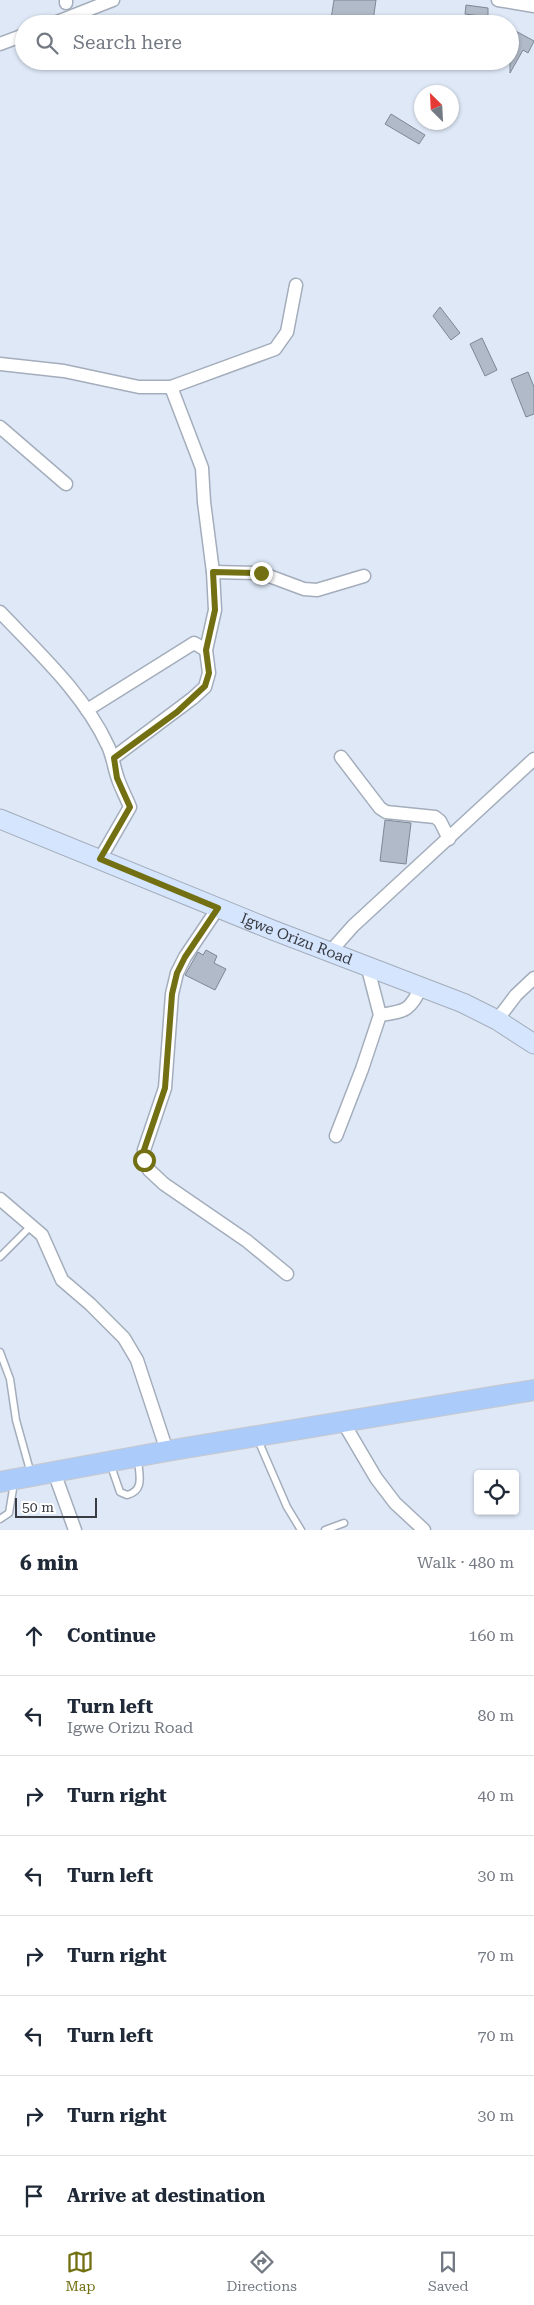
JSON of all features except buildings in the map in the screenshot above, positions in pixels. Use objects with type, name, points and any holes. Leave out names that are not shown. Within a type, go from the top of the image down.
[{"type":"main road","name":"Igwe Orizu Road","points":[[0,819],[218,908],[463,1003],[497,1020],[534,1044]]},
{"type":"main road","points":[[9,1479],[534,1390]]},
{"type":"street","points":[[75,15],[113,0]]},
{"type":"street","points":[[498,0],[534,6]]},
{"type":"street","points":[[0,44],[15,38]]},
{"type":"street","points":[[1,366],[64,371],[139,387],[171,387],[275,349],[287,332],[296,285]]},
{"type":"street","points":[[114,758],[177,712],[205,686],[209,673],[206,650],[215,610],[202,468],[171,387]]},
{"type":"street","points":[[0,427],[66,484]]},
{"type":"street","points":[[213,572],[261,573],[304,589],[317,590],[364,576]]},
{"type":"street","points":[[0,612],[60,676],[87,710],[114,758],[117,778],[130,807],[100,859]]},
{"type":"street","points":[[87,710],[194,643],[206,650]]},
{"type":"street","points":[[341,757],[380,808],[386,812],[435,817],[440,821],[449,838]]},
{"type":"street","points":[[330,952],[354,926],[534,759]]},
{"type":"street","points":[[218,908],[185,957],[177,973],[172,994],[165,1088],[144,1150],[144,1160],[149,1170],[164,1184],[247,1241],[288,1274]]},
{"type":"street","points":[[336,1136],[362,1069],[380,1015],[367,966]]},
{"type":"street","points":[[497,1020],[516,995],[534,978]]},
{"type":"street","points":[[380,1015],[398,1013],[411,1007],[422,986]]},
{"type":"street","points":[[0,1199],[32,1225],[42,1236],[62,1280],[119,1333],[137,1360],[167,1451]]},
{"type":"street","points":[[343,1422],[376,1478],[395,1503],[424,1530]]},
{"type":"street","points":[[54,1472],[75,1530]]},
{"type":"lane","points":[[0,1257],[32,1225]]},
{"type":"lane","points":[[0,1352],[10,1379],[16,1420],[9,1479],[9,1513],[0,1519]]},
{"type":"lane","points":[[256,1436],[287,1507],[301,1530]]},
{"type":"lane","points":[[109,1462],[120,1492],[127,1495],[132,1494],[140,1484],[137,1456]]},
{"type":"lane","points":[[325,1530],[344,1522]]},
{"type":"route","points":[[144,1160],[144,1150],[165,1088],[172,994],[177,973],[185,957],[218,908],[100,859],[130,807],[117,778],[114,758],[177,712],[205,686],[209,673],[206,650],[215,610],[213,572],[261,573]]}]
